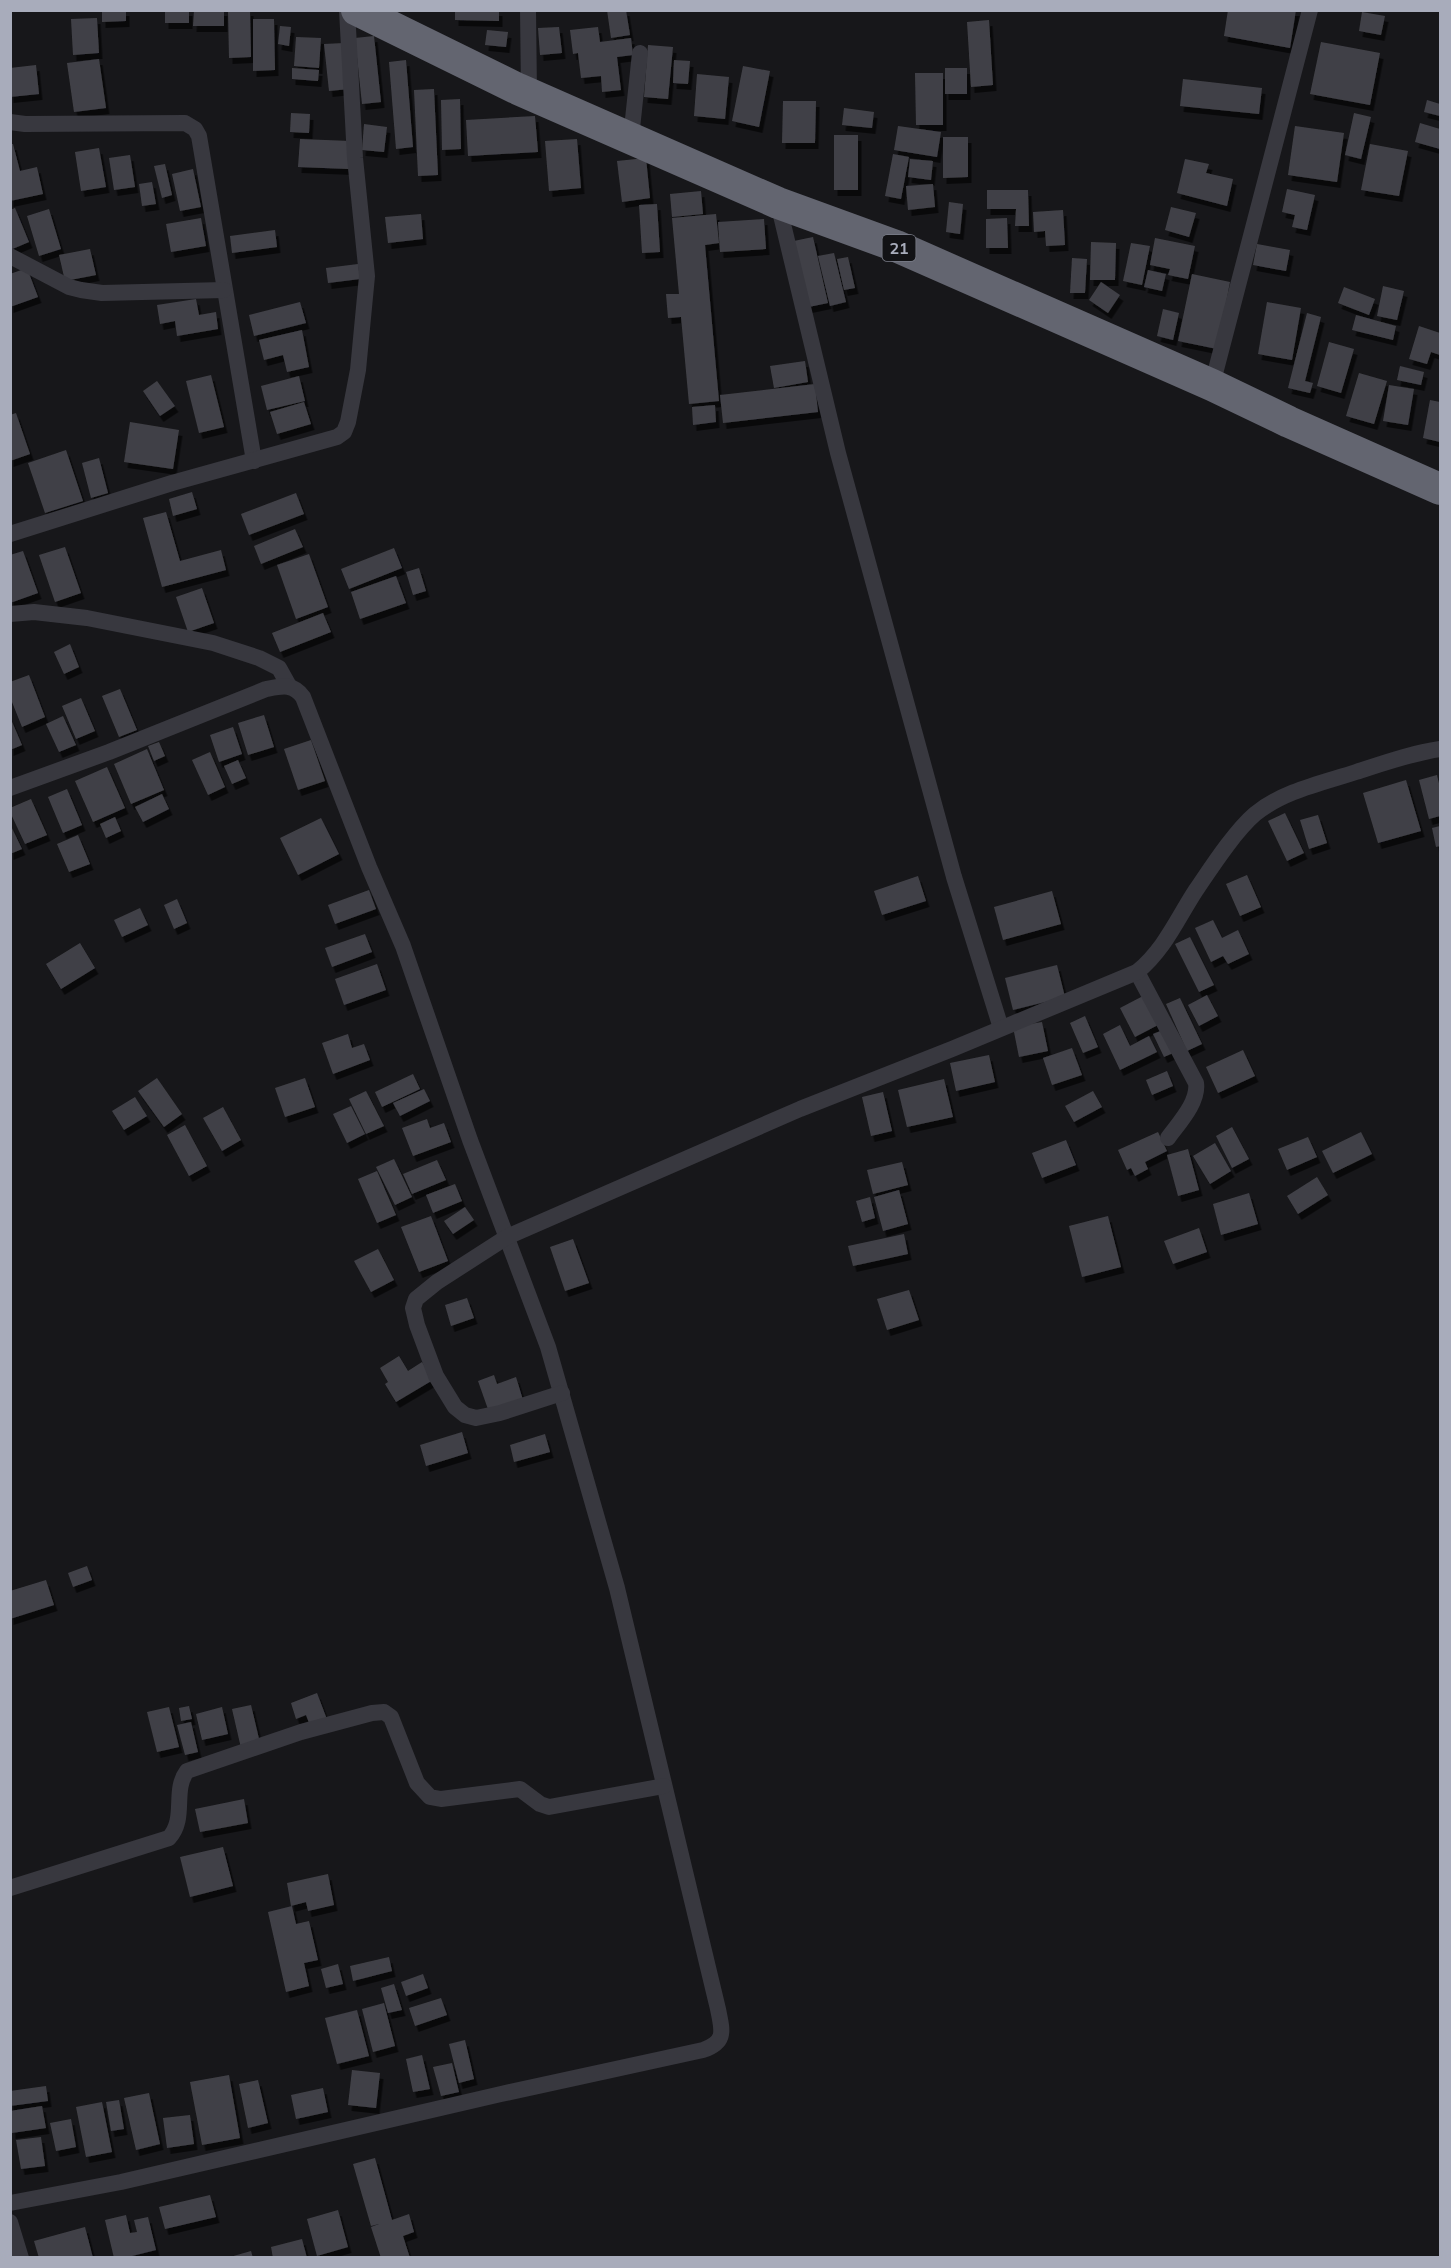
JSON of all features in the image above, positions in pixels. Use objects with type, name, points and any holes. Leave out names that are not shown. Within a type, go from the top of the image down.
[{"type":"highway","name":"21","points":[[357,10],[529,93],[778,202],[896,246],[1212,385],[1440,489]]},
{"type":"street","points":[[10,534],[172,483],[337,437],[344,432],[358,370],[368,276],[355,158],[347,10]]},
{"type":"street","points":[[528,10],[529,93]]},
{"type":"street","points":[[1212,385],[1310,10]]},
{"type":"street","points":[[631,138],[640,53]]},
{"type":"street","points":[[10,122],[25,124],[185,123],[195,129],[199,136],[254,461]]},
{"type":"street","points":[[778,202],[838,453],[954,877],[1001,1028]]},
{"type":"street","points":[[10,256],[69,287],[81,290],[102,293],[224,290]]},
{"type":"street","points":[[10,614],[34,612],[87,618],[213,643],[259,658],[279,668],[290,686],[303,697],[369,867],[403,946],[470,1140],[548,1347],[617,1588],[722,2026],[720,2038],[712,2047],[121,2182],[10,2203]]},
{"type":"street","points":[[10,788],[109,752],[256,693],[290,686]]},
{"type":"street","points":[[562,1393],[500,1413],[476,1418],[465,1415],[455,1407],[436,1376],[417,1325],[413,1308],[416,1299],[437,1282],[507,1237],[800,1109],[1137,972],[1151,961],[1164,944],[1195,892],[1252,816],[1285,795],[1420,752],[1440,749]]},
{"type":"street","points":[[1137,972],[1196,1083],[1197,1090],[1188,1108],[1168,1138]]},
{"type":"street","points":[[10,1888],[169,1838],[177,1826],[179,1786],[187,1772],[301,1732],[372,1713],[384,1712],[391,1717],[417,1783],[430,1797],[441,1799],[520,1789],[549,1808],[664,1786]]},
{"type":"street","points":[[10,2222],[21,2258]]},
{"type":"building","points":[[102,10],[126,10],[126,21],[102,22]]},
{"type":"building","points":[[165,10],[189,10],[189,23],[165,23]]},
{"type":"building","points":[[194,10],[224,10],[224,26],[193,26]]},
{"type":"building","points":[[228,10],[250,10],[251,57],[229,58]]},
{"type":"building","points":[[455,10],[499,10],[499,21],[455,20]]},
{"type":"building","points":[[607,10],[626,10],[630,35],[611,38]]},
{"type":"building","points":[[1228,10],[1296,10],[1290,48],[1224,36]]},
{"type":"building","points":[[1362,12],[1385,16],[1381,35],[1359,31]]},
{"type":"building","points":[[97,18],[99,53],[73,55],[71,19]]},
{"type":"building","points":[[253,19],[274,19],[275,70],[253,71]]},
{"type":"building","points":[[989,20],[993,85],[971,87],[967,22]]},
{"type":"building","points":[[280,26],[291,27],[289,46],[278,44]]},
{"type":"building","points":[[559,27],[562,53],[540,55],[538,28]]},
{"type":"building","points":[[598,27],[600,42],[631,38],[633,55],[617,57],[621,90],[602,92],[601,76],[581,78],[578,53],[573,54],[570,30]]},
{"type":"building","points":[[487,30],[508,32],[506,47],[485,45]]},
{"type":"building","points":[[374,36],[381,102],[362,104],[355,38]]},
{"type":"building","points":[[296,37],[321,38],[319,68],[294,66]]},
{"type":"building","points":[[1321,42],[1380,53],[1370,105],[1310,94]]},
{"type":"building","points":[[344,43],[349,89],[329,91],[324,44]]},
{"type":"building","points":[[648,45],[673,47],[668,99],[644,97]]},
{"type":"building","points":[[99,59],[106,108],[74,112],[67,63]]},
{"type":"building","points":[[406,60],[413,147],[396,149],[389,62]]},
{"type":"building","points":[[674,60],[690,61],[688,84],[673,83]]},
{"type":"building","points":[[36,65],[39,94],[10,97],[10,68]]},
{"type":"building","points":[[743,66],[770,71],[759,127],[732,121]]},
{"type":"building","points":[[292,68],[319,70],[318,81],[292,79]]},
{"type":"building","points":[[945,68],[967,68],[967,94],[945,94]]},
{"type":"building","points":[[915,73],[943,73],[943,125],[916,125]]},
{"type":"building","points":[[697,74],[729,77],[725,119],[694,116]]},
{"type":"building","points":[[1183,79],[1262,88],[1259,114],[1180,106]]},
{"type":"building","points":[[434,89],[438,175],[418,176],[414,90]]},
{"type":"building","points":[[460,99],[461,149],[442,150],[441,100]]},
{"type":"building","points":[[1427,100],[1440,104],[1440,116],[1424,112]]},
{"type":"building","points":[[783,101],[816,101],[815,143],[782,143]]},
{"type":"building","points":[[844,108],[874,112],[872,128],[842,125]]},
{"type":"building","points":[[291,113],[310,114],[309,133],[290,132]]},
{"type":"building","points":[[1354,113],[1371,117],[1361,159],[1345,155]]},
{"type":"building","points":[[535,116],[538,152],[468,156],[466,120]]},
{"type":"building","points":[[1420,123],[1440,129],[1440,149],[1415,142]]},
{"type":"building","points":[[364,124],[387,127],[384,152],[362,150]]},
{"type":"building","points":[[898,126],[941,132],[937,157],[894,150]]},
{"type":"building","points":[[1295,126],[1344,133],[1337,182],[1288,175]]},
{"type":"building","points":[[834,135],[858,135],[858,190],[834,190]]},
{"type":"building","points":[[943,137],[968,137],[968,177],[943,178]]},
{"type":"building","points":[[300,139],[350,141],[349,169],[298,167]]},
{"type":"building","points":[[577,139],[581,188],[549,191],[545,141]]},
{"type":"building","points":[[10,144],[13,144],[20,171],[37,167],[43,194],[10,201]]},
{"type":"building","points":[[1370,144],[1408,151],[1399,196],[1361,190]]},
{"type":"building","points":[[99,148],[106,187],[81,191],[75,152]]},
{"type":"building","points":[[893,154],[909,157],[901,199],[885,196]]},
{"type":"building","points":[[130,155],[135,187],[114,190],[109,158]]},
{"type":"building","points":[[646,158],[650,198],[622,202],[617,161]]},
{"type":"building","points":[[910,159],[933,161],[931,180],[908,177]]},
{"type":"building","points":[[1185,159],[1209,164],[1206,173],[1233,179],[1227,206],[1177,193]]},
{"type":"building","points":[[165,164],[172,195],[162,198],[154,166]]},
{"type":"building","points":[[193,169],[201,207],[180,211],[172,174]]},
{"type":"building","points":[[152,182],[156,204],[142,206],[139,184]]},
{"type":"building","points":[[933,184],[935,207],[908,210],[906,186]]},
{"type":"building","points":[[1287,189],[1315,195],[1307,230],[1292,227],[1295,215],[1282,212]]},
{"type":"building","points":[[987,190],[1028,190],[1029,226],[1015,226],[1016,209],[987,209]]},
{"type":"building","points":[[701,191],[703,214],[672,217],[670,194]]},
{"type":"building","points":[[949,202],[963,204],[960,234],[946,232]]},
{"type":"building","points":[[657,204],[660,252],[642,253],[639,205]]},
{"type":"building","points":[[1171,207],[1196,213],[1189,237],[1165,230]]},
{"type":"building","points":[[15,208],[29,242],[10,250],[10,210]]},
{"type":"building","points":[[49,209],[61,249],[39,256],[27,216]]},
{"type":"building","points":[[1063,210],[1065,245],[1046,246],[1045,231],[1034,232],[1033,212]]},
{"type":"building","points":[[421,214],[423,239],[388,243],[385,217]]},
{"type":"building","points":[[716,214],[719,243],[705,245],[719,401],[689,404],[681,317],[668,318],[666,294],[679,294],[672,218]]},
{"type":"building","points":[[201,218],[206,246],[171,252],[166,224]]},
{"type":"building","points":[[1007,218],[1008,248],[986,248],[986,219]]},
{"type":"building","points":[[764,219],[766,249],[720,252],[718,222]]},
{"type":"building","points":[[275,230],[277,247],[232,253],[230,236]]},
{"type":"building","points":[[813,237],[828,303],[804,308],[789,242]]},
{"type":"building","points":[[1155,238],[1195,246],[1188,279],[1168,275],[1170,269],[1150,265]]},
{"type":"building","points":[[1091,242],[1116,243],[1115,280],[1090,280]]},
{"type":"building","points":[[1131,243],[1150,246],[1142,285],[1123,281]]},
{"type":"building","points":[[1257,244],[1290,250],[1286,271],[1253,265]]},
{"type":"building","points":[[90,249],[96,275],[65,281],[59,255]]},
{"type":"building","points":[[834,253],[846,302],[830,306],[818,256]]},
{"type":"building","points":[[848,257],[855,288],[844,290],[837,259]]},
{"type":"building","points":[[1072,258],[1087,259],[1085,293],[1070,293]]},
{"type":"building","points":[[358,264],[360,279],[328,283],[326,268]]},
{"type":"building","points":[[27,268],[38,297],[10,307],[10,274]]},
{"type":"building","points":[[1148,270],[1166,274],[1162,291],[1144,287]]},
{"type":"building","points":[[1192,274],[1230,282],[1217,349],[1178,341]]},
{"type":"building","points":[[1101,282],[1120,295],[1108,313],[1089,300]]},
{"type":"building","points":[[1383,286],[1404,291],[1397,320],[1377,316]]},
{"type":"building","points":[[1344,287],[1375,299],[1369,315],[1338,303]]},
{"type":"building","points":[[196,299],[199,315],[216,312],[218,329],[177,336],[175,321],[160,324],[157,305]]},
{"type":"building","points":[[300,302],[306,323],[254,336],[249,315]]},
{"type":"building","points":[[1267,302],[1301,308],[1292,360],[1258,354]]},
{"type":"building","points":[[1163,309],[1179,313],[1173,340],[1157,336]]},
{"type":"building","points":[[1307,313],[1321,317],[1305,381],[1313,383],[1310,393],[1288,388]]},
{"type":"building","points":[[1356,315],[1396,326],[1393,340],[1352,330]]},
{"type":"building","points":[[1419,326],[1440,333],[1440,355],[1431,352],[1427,364],[1409,359]]},
{"type":"building","points":[[302,330],[309,367],[287,372],[283,355],[264,360],[259,340]]},
{"type":"building","points":[[1329,342],[1354,349],[1341,393],[1317,386]]},
{"type":"building","points":[[805,361],[808,382],[774,388],[770,366]]},
{"type":"building","points":[[1400,366],[1424,372],[1421,385],[1397,380]]},
{"type":"building","points":[[1359,373],[1387,381],[1374,424],[1346,416]]},
{"type":"building","points":[[211,375],[224,427],[199,433],[186,381]]},
{"type":"building","points":[[299,376],[305,401],[267,410],[261,386]]},
{"type":"building","points":[[157,381],[175,406],[160,416],[143,391]]},
{"type":"building","points":[[815,384],[818,412],[723,423],[720,395]]},
{"type":"building","points":[[1389,385],[1414,389],[1408,425],[1383,421]]},
{"type":"building","points":[[1430,400],[1440,402],[1440,442],[1423,438]]},
{"type":"building","points":[[304,402],[311,424],[277,434],[270,412]]},
{"type":"building","points":[[715,405],[716,422],[693,425],[692,407]]},
{"type":"building","points":[[16,413],[30,454],[10,461],[10,415]]},
{"type":"building","points":[[130,422],[179,430],[173,469],[124,462]]},
{"type":"building","points":[[66,450],[83,501],[45,513],[28,463]]},
{"type":"building","points":[[99,458],[108,493],[91,498],[82,463]]},
{"type":"building","points":[[192,492],[197,509],[173,516],[169,499]]},
{"type":"building","points":[[296,493],[304,514],[249,535],[241,514]]},
{"type":"building","points":[[166,512],[180,561],[221,550],[226,570],[162,587],[143,518]]},
{"type":"building","points":[[295,529],[303,547],[261,564],[254,546]]},
{"type":"building","points":[[65,547],[81,593],[55,602],[39,555]]},
{"type":"building","points":[[394,548],[402,568],[349,589],[341,569]]},
{"type":"building","points":[[23,551],[38,593],[10,603],[10,555]]},
{"type":"building","points":[[309,554],[328,607],[296,619],[277,565]]},
{"type":"building","points":[[419,568],[426,591],[413,595],[406,572]]},
{"type":"building","points":[[396,576],[406,603],[360,619],[351,592]]},
{"type":"building","points":[[202,588],[214,623],[188,632],[176,597]]},
{"type":"building","points":[[323,613],[331,632],[280,652],[272,633]]},
{"type":"building","points":[[70,644],[79,667],[64,674],[54,652]]},
{"type":"building","points":[[29,675],[45,717],[22,727],[10,697],[10,682]]},
{"type":"building","points":[[120,689],[137,730],[119,737],[102,696]]},
{"type":"building","points":[[81,698],[95,731],[76,739],[62,706]]},
{"type":"building","points":[[264,715],[274,747],[248,755],[238,723]]},
{"type":"building","points":[[63,716],[76,745],[59,752],[46,724]]},
{"type":"building","points":[[10,717],[22,745],[10,750]]},
{"type":"building","points":[[233,727],[242,754],[219,762],[210,735]]},
{"type":"building","points":[[311,740],[325,781],[298,790],[284,749]]},
{"type":"building","points":[[159,742],[165,756],[154,761],[148,746]]},
{"type":"building","points":[[147,749],[164,790],[131,804],[114,764]]},
{"type":"building","points":[[210,752],[225,787],[208,795],[192,760]]},
{"type":"building","points":[[238,760],[246,778],[232,784],[224,766]]},
{"type":"building","points":[[107,767],[125,808],[93,822],[75,781]]},
{"type":"building","points":[[1437,775],[1440,788],[1440,816],[1429,819],[1419,780]]},
{"type":"building","points":[[1406,780],[1421,831],[1378,843],[1363,793]]},
{"type":"building","points":[[67,789],[82,825],[63,833],[48,797]]},
{"type":"building","points":[[162,794],[169,809],[143,822],[135,807]]},
{"type":"building","points":[[31,799],[47,835],[25,844],[10,808]]},
{"type":"building","points":[[1285,813],[1304,853],[1287,861],[1268,821]]},
{"type":"building","points":[[1318,815],[1327,843],[1309,849],[1300,820]]},
{"type":"building","points":[[115,817],[121,831],[106,838],[100,824]]},
{"type":"building","points":[[321,818],[339,854],[298,875],[280,838]]},
{"type":"building","points":[[10,824],[22,849],[10,854]]},
{"type":"building","points":[[1440,826],[1440,846],[1436,847],[1432,828]]},
{"type":"building","points":[[78,835],[90,864],[69,872],[57,844]]},
{"type":"building","points":[[1247,875],[1261,907],[1240,916],[1226,884]]},
{"type":"building","points":[[918,876],[926,901],[882,915],[874,891]]},
{"type":"building","points":[[369,890],[376,909],[335,924],[328,905]]},
{"type":"building","points":[[1052,891],[1061,924],[1003,940],[994,907]]},
{"type":"building","points":[[177,899],[187,923],[174,929],[164,905]]},
{"type":"building","points":[[140,908],[148,925],[122,937],[114,920]]},
{"type":"building","points":[[1213,920],[1222,938],[1238,930],[1249,954],[1228,964],[1223,956],[1211,962],[1195,928]]},
{"type":"building","points":[[365,934],[372,952],[332,967],[325,948]]},
{"type":"building","points":[[1190,937],[1214,985],[1199,992],[1175,944]]},
{"type":"building","points":[[80,943],[95,968],[61,989],[46,964]]},
{"type":"building","points":[[377,964],[386,990],[344,1005],[335,979]]},
{"type":"building","points":[[1057,965],[1065,997],[1013,1010],[1005,978]]},
{"type":"building","points":[[1207,995],[1218,1016],[1199,1026],[1188,1005]]},
{"type":"building","points":[[1143,996],[1158,1025],[1135,1037],[1120,1008]]},
{"type":"building","points":[[1180,998],[1202,1044],[1187,1051],[1166,1004]]},
{"type":"building","points":[[1085,1016],[1098,1047],[1083,1053],[1070,1023]]},
{"type":"building","points":[[1042,1022],[1048,1051],[1019,1057],[1013,1027]]},
{"type":"building","points":[[1120,1025],[1130,1046],[1149,1036],[1157,1052],[1120,1070],[1103,1034]]},
{"type":"building","points":[[1163,1030],[1173,1053],[1164,1057],[1153,1034]]},
{"type":"building","points":[[348,1034],[352,1048],[364,1044],[370,1060],[333,1074],[322,1043]]},
{"type":"building","points":[[1072,1048],[1082,1075],[1052,1085],[1043,1058]]},
{"type":"building","points":[[1243,1050],[1255,1076],[1218,1093],[1206,1067]]},
{"type":"building","points":[[989,1055],[995,1082],[956,1091],[950,1063]]},
{"type":"building","points":[[1167,1071],[1173,1086],[1152,1095],[1146,1080]]},
{"type":"building","points":[[413,1074],[420,1089],[382,1107],[375,1092]]},
{"type":"building","points":[[157,1078],[182,1114],[164,1127],[138,1091]]},
{"type":"building","points":[[305,1078],[315,1107],[285,1117],[275,1088]]},
{"type":"building","points":[[944,1079],[953,1117],[907,1127],[898,1090]]},
{"type":"building","points":[[424,1089],[430,1101],[400,1116],[393,1103]]},
{"type":"building","points":[[366,1091],[384,1126],[366,1134],[349,1099]]},
{"type":"building","points":[[1093,1091],[1102,1107],[1074,1122],[1065,1106]]},
{"type":"building","points":[[883,1092],[892,1131],[871,1136],[862,1097]]},
{"type":"building","points":[[135,1097],[147,1116],[124,1130],[112,1111]]},
{"type":"building","points":[[351,1106],[365,1134],[347,1143],[333,1114]]},
{"type":"building","points":[[223,1107],[241,1140],[222,1151],[203,1118]]},
{"type":"building","points":[[427,1119],[430,1128],[444,1123],[451,1142],[413,1156],[402,1128]]},
{"type":"building","points":[[185,1125],[207,1166],[189,1176],[167,1135]]},
{"type":"building","points":[[1232,1127],[1249,1159],[1232,1168],[1216,1136]]},
{"type":"building","points":[[1158,1132],[1167,1151],[1145,1162],[1148,1169],[1135,1176],[1131,1168],[1127,1170],[1118,1150]]},
{"type":"building","points":[[1361,1132],[1372,1154],[1333,1173],[1322,1151]]},
{"type":"building","points":[[1308,1137],[1317,1157],[1287,1170],[1278,1149]]},
{"type":"building","points":[[1066,1140],[1076,1165],[1042,1178],[1032,1153]]},
{"type":"building","points":[[1215,1143],[1231,1171],[1210,1184],[1193,1156]]},
{"type":"building","points":[[1188,1149],[1199,1190],[1178,1196],[1167,1155]]},
{"type":"building","points":[[394,1159],[412,1197],[395,1205],[376,1167]]},
{"type":"building","points":[[437,1160],[446,1180],[412,1194],[403,1174]]},
{"type":"building","points":[[902,1162],[908,1185],[873,1194],[867,1170]]},
{"type":"building","points":[[377,1171],[396,1215],[377,1223],[358,1179]]},
{"type":"building","points":[[1317,1177],[1328,1195],[1298,1214],[1287,1196]]},
{"type":"building","points":[[455,1184],[462,1201],[433,1213],[426,1195]]},
{"type":"building","points":[[899,1190],[908,1224],[883,1231],[874,1197]]},
{"type":"building","points":[[1249,1193],[1258,1224],[1221,1235],[1213,1204]]},
{"type":"building","points":[[870,1197],[875,1218],[862,1222],[856,1201]]},
{"type":"building","points":[[465,1207],[474,1220],[453,1234],[444,1221]]},
{"type":"building","points":[[431,1216],[448,1261],[419,1272],[401,1227]]},
{"type":"building","points":[[1108,1216],[1121,1267],[1082,1277],[1069,1226]]},
{"type":"building","points":[[1199,1228],[1207,1252],[1173,1264],[1164,1241]]},
{"type":"building","points":[[904,1234],[908,1254],[853,1266],[848,1246]]},
{"type":"building","points":[[573,1239],[589,1283],[565,1291],[550,1247]]},
{"type":"building","points":[[378,1249],[394,1280],[371,1292],[354,1261]]},
{"type":"building","points":[[909,1290],[919,1320],[887,1330],[877,1299]]},
{"type":"building","points":[[467,1298],[474,1318],[451,1326],[445,1305]]},
{"type":"building","points":[[399,1356],[408,1371],[422,1362],[433,1380],[396,1402],[385,1384],[388,1382],[380,1368]]},
{"type":"building","points":[[494,1375],[497,1384],[516,1377],[523,1400],[489,1412],[478,1381]]},
{"type":"building","points":[[462,1432],[468,1453],[426,1466],[420,1445]]},
{"type":"building","points":[[545,1434],[550,1452],[514,1462],[510,1445]]},
{"type":"building","points":[[87,1566],[92,1580],[73,1587],[68,1573]]},
{"type":"building","points":[[46,1580],[54,1605],[10,1619],[10,1591]]},
{"type":"building","points":[[317,1693],[328,1722],[311,1728],[306,1715],[296,1719],[291,1703]]},
{"type":"building","points":[[251,1705],[260,1743],[241,1748],[232,1709]]},
{"type":"building","points":[[189,1706],[192,1719],[181,1721],[179,1708]]},
{"type":"building","points":[[169,1707],[179,1747],[157,1752],[147,1712]]},
{"type":"building","points":[[222,1707],[228,1734],[202,1740],[196,1714]]},
{"type":"building","points":[[191,1722],[198,1752],[185,1755],[177,1725]]},
{"type":"building","points":[[244,1799],[248,1823],[200,1832],[195,1809]]},
{"type":"building","points":[[223,1847],[233,1886],[190,1897],[180,1857]]},
{"type":"building","points":[[328,1874],[334,1905],[308,1911],[306,1902],[291,1906],[287,1883]]},
{"type":"building","points":[[292,1906],[296,1924],[309,1921],[318,1960],[304,1963],[309,1986],[286,1992],[268,1912]]},
{"type":"building","points":[[389,1957],[392,1971],[353,1981],[350,1966]]},
{"type":"building","points":[[338,1964],[343,1984],[326,1988],[321,1969]]},
{"type":"building","points":[[423,1974],[428,1988],[406,1996],[401,1982]]},
{"type":"building","points":[[394,1984],[402,2010],[388,2013],[381,1988]]},
{"type":"building","points":[[441,1998],[447,2015],[415,2026],[409,2008]]},
{"type":"building","points":[[384,2003],[395,2046],[373,2052],[362,2009]]},
{"type":"building","points":[[357,2010],[369,2056],[337,2064],[325,2018]]},
{"type":"building","points":[[465,2040],[474,2079],[459,2083],[449,2044]]},
{"type":"building","points":[[422,2055],[430,2089],[413,2092],[406,2059]]},
{"type":"building","points":[[452,2063],[459,2092],[441,2096],[433,2067]]},
{"type":"building","points":[[352,2070],[380,2073],[376,2108],[348,2105]]},
{"type":"building","points":[[229,2075],[240,2138],[202,2145],[190,2082]]},
{"type":"building","points":[[258,2080],[268,2123],[248,2128],[239,2084]]},
{"type":"building","points":[[46,2086],[48,2101],[10,2106],[10,2091]]},
{"type":"building","points":[[323,2088],[328,2112],[296,2119],[291,2095]]},
{"type":"building","points":[[149,2093],[160,2144],[136,2150],[124,2098]]},
{"type":"building","points":[[119,2100],[124,2129],[111,2131],[106,2102]]},
{"type":"building","points":[[102,2102],[112,2152],[86,2157],[76,2107]]},
{"type":"building","points":[[42,2106],[46,2128],[12,2133],[10,2111]]},
{"type":"building","points":[[190,2115],[194,2144],[167,2148],[163,2118]]},
{"type":"building","points":[[71,2119],[76,2147],[56,2151],[50,2123]]},
{"type":"building","points":[[41,2137],[45,2166],[21,2169],[16,2140]]},
{"type":"building","points":[[375,2158],[392,2220],[409,2214],[414,2232],[403,2236],[410,2258],[381,2258],[371,2227],[379,2224],[371,2226],[353,2164]]},
{"type":"building","points":[[210,2195],[216,2217],[165,2229],[159,2207]]},
{"type":"building","points":[[338,2210],[348,2247],[317,2256],[307,2219]]},
{"type":"building","points":[[126,2215],[130,2233],[137,2232],[134,2220],[148,2217],[156,2250],[124,2258],[114,2258],[105,2220]]},
{"type":"building","points":[[85,2227],[93,2258],[39,2258],[34,2241]]},
{"type":"building","points":[[302,2239],[307,2258],[273,2258],[271,2247]]},
{"type":"building","points":[[251,2251],[253,2258],[230,2258],[230,2257]]}]
